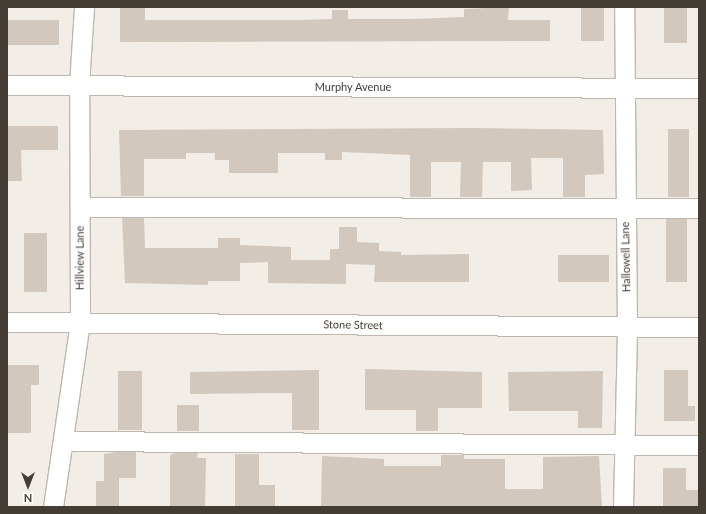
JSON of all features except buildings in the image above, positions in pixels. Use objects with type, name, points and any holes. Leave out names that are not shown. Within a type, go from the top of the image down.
[{"type":"street","name":"Hillview Lane","points":[[53,507],[80,322],[79,85],[84,7]]},
{"type":"street","name":"Hallowell Lane","points":[[624,7],[623,89],[627,328],[624,507]]},
{"type":"street","name":"Murphy Avenue","points":[[7,85],[623,89],[699,88]]},
{"type":"street","points":[[80,207],[699,208]]},
{"type":"street","name":"Stone Street","points":[[7,322],[627,328],[699,327]]},
{"type":"street","points":[[63,441],[699,445]]}]
